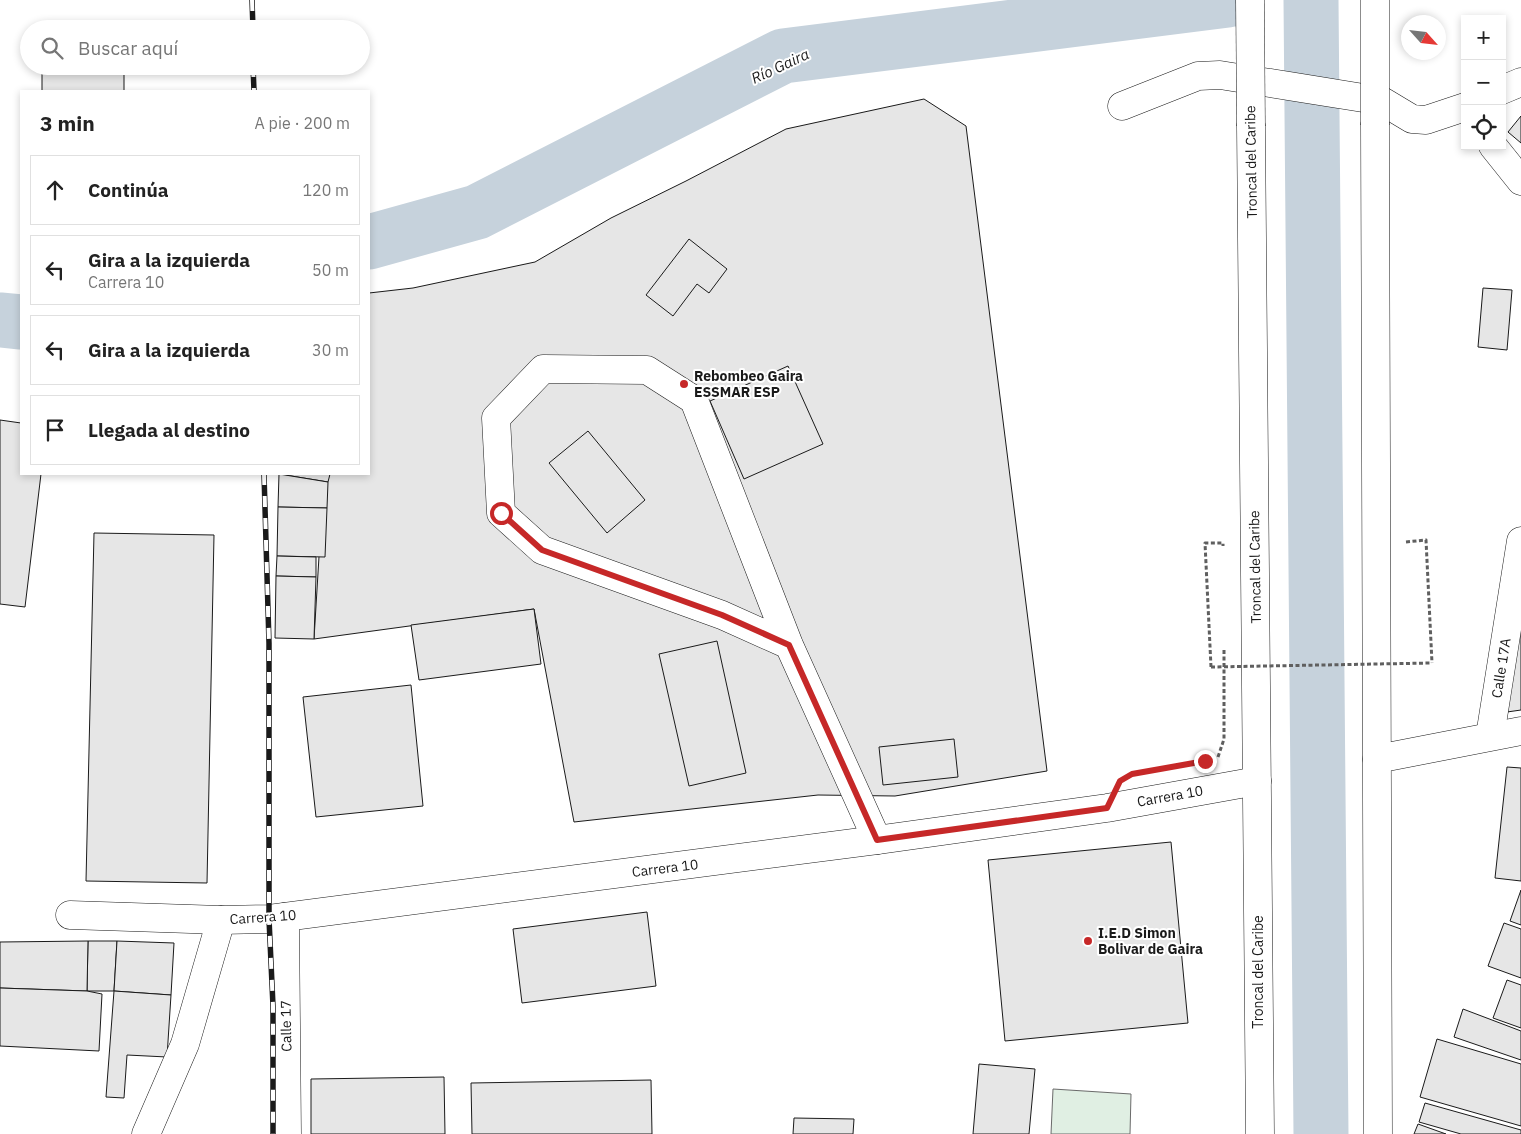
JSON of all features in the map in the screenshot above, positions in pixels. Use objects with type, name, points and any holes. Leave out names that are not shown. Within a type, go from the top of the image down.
[{"type":"main road","name":"Troncal del Caribe","points":[[1250,0],[1260,1134]]},
{"type":"main road","points":[[1375,0],[1378,1134]]},
{"type":"main road","points":[[1122,106],[1198,76],[1220,75],[1382,100],[1412,119],[1426,120],[1460,114]]},
{"type":"main road","points":[[1506,88],[1521,82]]},
{"type":"main road","points":[[1496,150],[1521,181]]},
{"type":"main road","points":[[789,645],[722,615],[542,550],[501,513],[496,418],[543,369],[647,370],[694,400],[789,645],[877,840]]},
{"type":"main road","name":"Calle 17A","points":[[1490,736],[1521,541]]},
{"type":"main road","points":[[1377,759],[1521,731]]},
{"type":"main road","name":"Carrera 10","points":[[70,915],[221,920],[269,919],[877,840],[1107,808],[1257,781]]},
{"type":"main road","name":"Calle 17","points":[[285,917],[287,1134]]},
{"type":"main road","points":[[146,1134],[185,1044],[221,920]]},
{"type":"path","points":[[1223,553],[1223,543],[1205,543],[1211,667],[1432,663],[1426,540],[1405,542]]},
{"type":"path","points":[[1212,759],[1219,757],[1224,739],[1224,641]]},
{"type":"path","points":[[1407,662],[1408,672]]},
{"type":"green space","points":[[1053,1089],[1131,1094],[1130,1134],[1051,1134]]},
{"type":"building","points":[[42,75],[124,75],[124,90],[42,90]]},
{"type":"building","name":"Rebombeo Gaira ESSMAR ESP","points":[[924,99],[966,126],[1047,771],[895,796],[818,795],[574,822],[534,609],[314,639],[324,475],[370,475],[370,293],[413,288],[535,262],[611,218],[786,129]]},
{"type":"building","points":[[1521,116],[1521,143],[1508,132]]},
{"type":"building","points":[[689,239],[727,269],[709,293],[697,284],[673,316],[646,295]]},
{"type":"building","points":[[1483,288],[1512,290],[1507,350],[1478,347]]},
{"type":"building","points":[[788,366],[823,444],[744,479],[710,401]]},
{"type":"building","points":[[0,420],[20,423],[20,475],[41,475],[25,607],[0,604]]},
{"type":"building","points":[[588,431],[645,500],[607,533],[549,463]]},
{"type":"building","points":[[279,475],[328,482],[327,508],[278,507]]},
{"type":"building","points":[[285,475],[330,475],[328,482]]},
{"type":"building","points":[[278,507],[327,508],[325,557],[277,556]]},
{"type":"building","points":[[94,533],[214,535],[207,883],[86,881]]},
{"type":"building","points":[[277,556],[316,557],[316,577],[276,576]]},
{"type":"building","points":[[276,576],[316,577],[314,639],[275,638]]},
{"type":"building","points":[[534,609],[541,664],[419,680],[411,625]]},
{"type":"building","points":[[1521,610],[1521,710],[1500,713]]},
{"type":"building","points":[[717,641],[746,773],[689,786],[659,654]]},
{"type":"building","points":[[411,685],[423,806],[316,817],[303,697]]},
{"type":"building","points":[[954,739],[958,777],[883,785],[879,747]]},
{"type":"building","points":[[1507,767],[1521,768],[1521,881],[1495,878]]},
{"type":"building","name":"I.E.D Simon Bolivar de Gaira","points":[[1171,842],[1188,1023],[1005,1041],[988,860]]},
{"type":"building","points":[[1521,890],[1521,925],[1510,921]]},
{"type":"building","points":[[647,912],[656,986],[522,1003],[513,929]]},
{"type":"building","points":[[1504,923],[1521,929],[1521,978],[1488,966]]},
{"type":"building","points":[[88,941],[117,941],[114,991],[87,991]]},
{"type":"building","points":[[88,941],[87,991],[0,988],[0,942]]},
{"type":"building","points":[[117,941],[174,943],[171,995],[114,991]]},
{"type":"building","points":[[1507,980],[1521,985],[1521,1028],[1493,1018]]},
{"type":"building","points":[[0,988],[87,991],[102,994],[99,1051],[0,1046]]},
{"type":"building","points":[[114,991],[171,995],[167,1057],[127,1055],[124,1098],[106,1097]]},
{"type":"building","points":[[1463,1009],[1521,1031],[1521,1060],[1454,1037]]},
{"type":"building","points":[[1437,1039],[1521,1064],[1521,1126],[1420,1097]]},
{"type":"building","points":[[979,1064],[1035,1069],[1029,1134],[973,1134]]},
{"type":"building","points":[[444,1077],[445,1134],[311,1134],[311,1079]]},
{"type":"building","points":[[651,1080],[652,1134],[472,1134],[471,1083]]},
{"type":"building","points":[[1425,1103],[1521,1130],[1521,1134],[1461,1134],[1419,1122]]},
{"type":"building","points":[[794,1118],[854,1119],[853,1134],[793,1134]]},
{"type":"building","points":[[1418,1124],[1446,1134],[1414,1134]]},
{"type":"waterway","points":[[370,242],[477,212],[783,56],[1228,0]]},
{"type":"waterway","points":[[1311,0],[1321,1134]]},
{"type":"waterway","name":"Río Gaira","points":[[0,320],[20,322]]},
{"type":"railway","points":[[252,0],[253,20]]},
{"type":"railway","points":[[253,75],[254,90]]},
{"type":"railway","points":[[264,475],[269,643],[269,919],[273,1006],[273,1134]]},
{"type":"place","name":"Rebombeo Gaira ESSMAR ESP","points":[[684,384]]},
{"type":"place","name":"I.E.D Simon Bolivar de Gaira","points":[[1088,941]]},
{"type":"route","points":[[501,513],[542,550],[722,615],[789,645],[877,840],[1107,808],[1120,781],[1132,774],[1205,761]]}]
